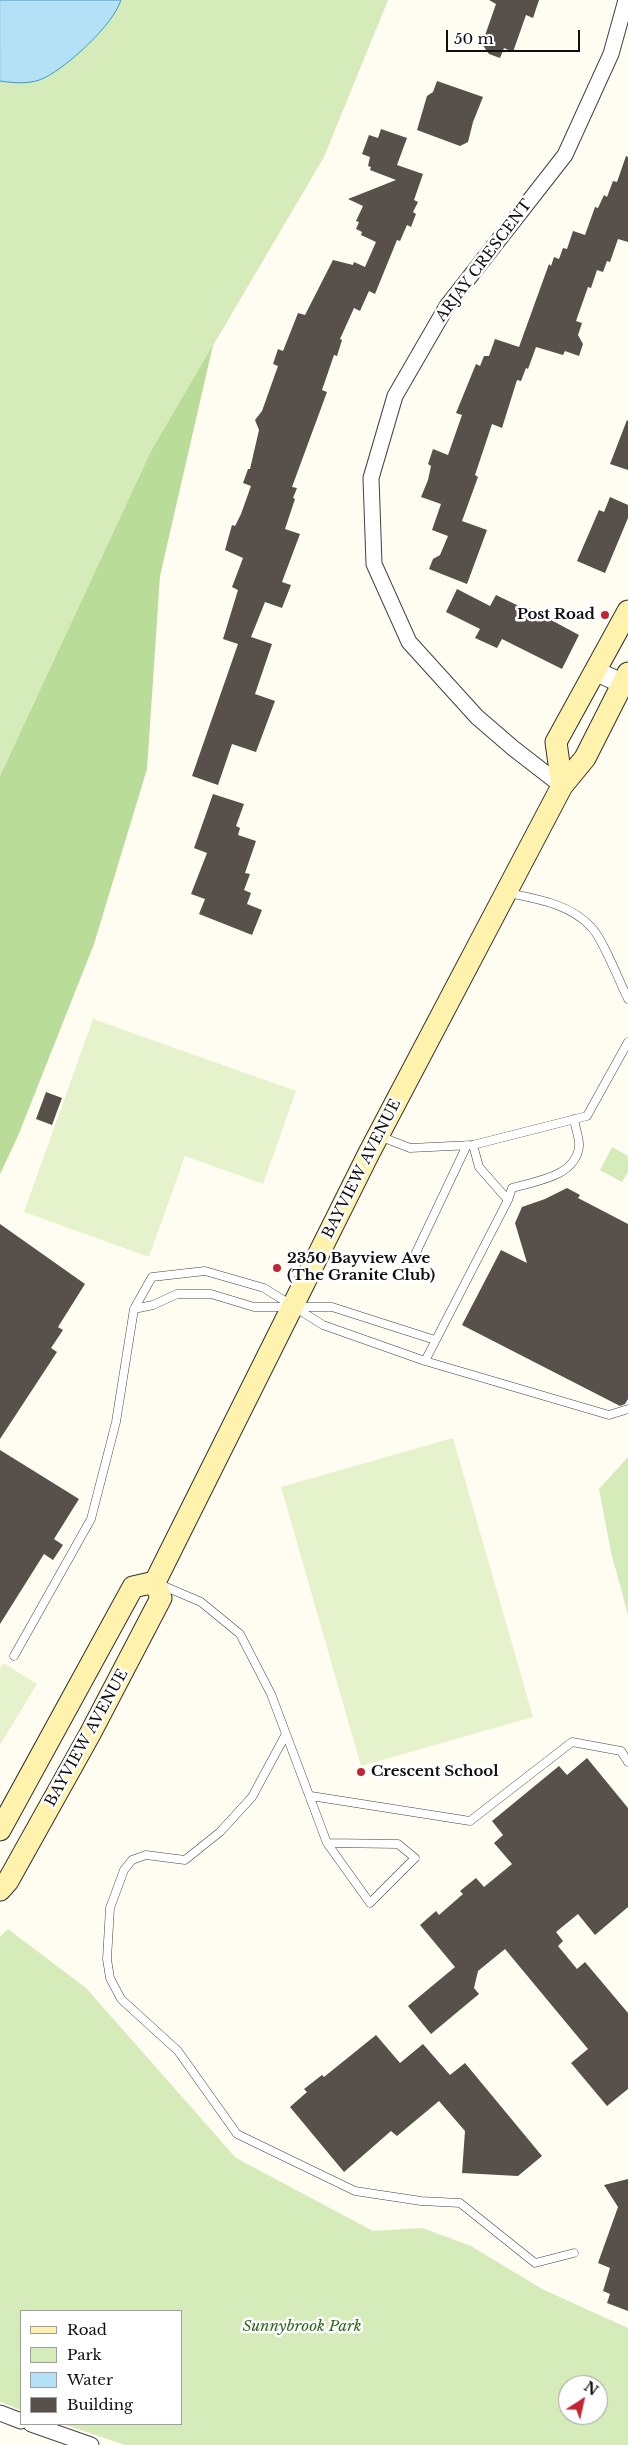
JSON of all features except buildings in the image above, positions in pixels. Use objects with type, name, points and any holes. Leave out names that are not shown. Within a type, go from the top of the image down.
[{"type":"main road","points":[[562,786],[556,742],[628,611]]},
{"type":"main road","name":"BAYVIEW AVENUE","points":[[0,1890],[8,1881],[90,1734],[161,1598],[155,1582],[378,1136],[562,786],[586,758],[626,681]]},
{"type":"main road","name":"BAYVIEW AVENUE","points":[[0,1830],[133,1586],[155,1582]]},
{"type":"street","name":"ARJAY CRESCENT","points":[[562,786],[477,717],[409,642],[374,564],[371,478],[394,396],[447,306],[565,155],[611,54],[626,0]]},
{"type":"street","points":[[595,671],[626,681]]},
{"type":"street","points":[[0,2413],[20,2420]]},
{"type":"street","points":[[33,2425],[91,2445]]},
{"type":"lane","points":[[506,892],[538,899],[570,910],[593,928],[628,999]]},
{"type":"lane","points":[[378,1136],[410,1148],[470,1145],[587,1116],[628,1042]]},
{"type":"lane","points":[[425,1361],[508,1200],[512,1188],[561,1173],[568,1165],[579,1146],[574,1119]]},
{"type":"lane","points":[[470,1145],[479,1167],[508,1200]]},
{"type":"lane","points":[[412,1261],[470,1145]]},
{"type":"lane","points":[[14,1656],[91,1520],[116,1422],[134,1309],[152,1277],[204,1271],[264,1288],[323,1324],[425,1361],[609,1415],[628,1409]]},
{"type":"lane","points":[[134,1309],[153,1305],[177,1294],[210,1294],[254,1307],[332,1308],[436,1340]]},
{"type":"lane","points":[[155,1582],[201,1602],[240,1634],[270,1694],[328,1843],[370,1903],[415,1858],[398,1844],[328,1843]]},
{"type":"lane","points":[[286,1734],[252,1797],[220,1832],[185,1860],[146,1856],[132,1860],[124,1870],[110,1908],[107,1960],[110,1978],[121,1999],[178,2051],[237,2134],[355,2191],[420,2202],[460,2203],[534,2263],[574,2253]]},
{"type":"lane","points":[[311,1796],[470,1821],[572,1742],[621,1751],[628,1762]]},
{"type":"green space","points":[[0,0],[388,0],[324,157],[151,451],[0,776]]},
{"type":"green space","points":[[213,345],[160,576],[147,769],[94,944],[18,1136],[0,1174],[0,776],[151,451]]},
{"type":"green space","points":[[93,1019],[296,1091],[263,1184],[185,1156],[149,1257],[24,1212]]},
{"type":"green space","points":[[612,1147],[628,1156],[628,1172],[622,1182],[600,1170]]},
{"type":"green space","points":[[453,1438],[533,1717],[361,1766],[281,1487]]},
{"type":"green space","points":[[628,1457],[628,1615],[611,1552],[599,1489]]},
{"type":"green space","points":[[3,1663],[37,1684],[0,1745],[0,1669]]},
{"type":"green space","name":"Sunnybrook Park","points":[[8,1929],[86,1988],[236,2158],[373,2231],[422,2228],[471,2246],[542,2289],[628,2328],[628,2445],[125,2445],[66,2425],[182,2425],[182,2310],[20,2310],[20,2410],[0,2402],[0,1937]]},
{"type":"water","points":[[0,0],[121,0],[109,21],[78,54],[41,80],[23,83],[0,81]]},
{"type":"place","name":"Post Road","points":[[605,615]]},
{"type":"place","name":"2350 Bayview Ave (The Granite Club)","points":[[277,1268]]},
{"type":"place","name":"Crescent School","points":[[361,1772]]}]
